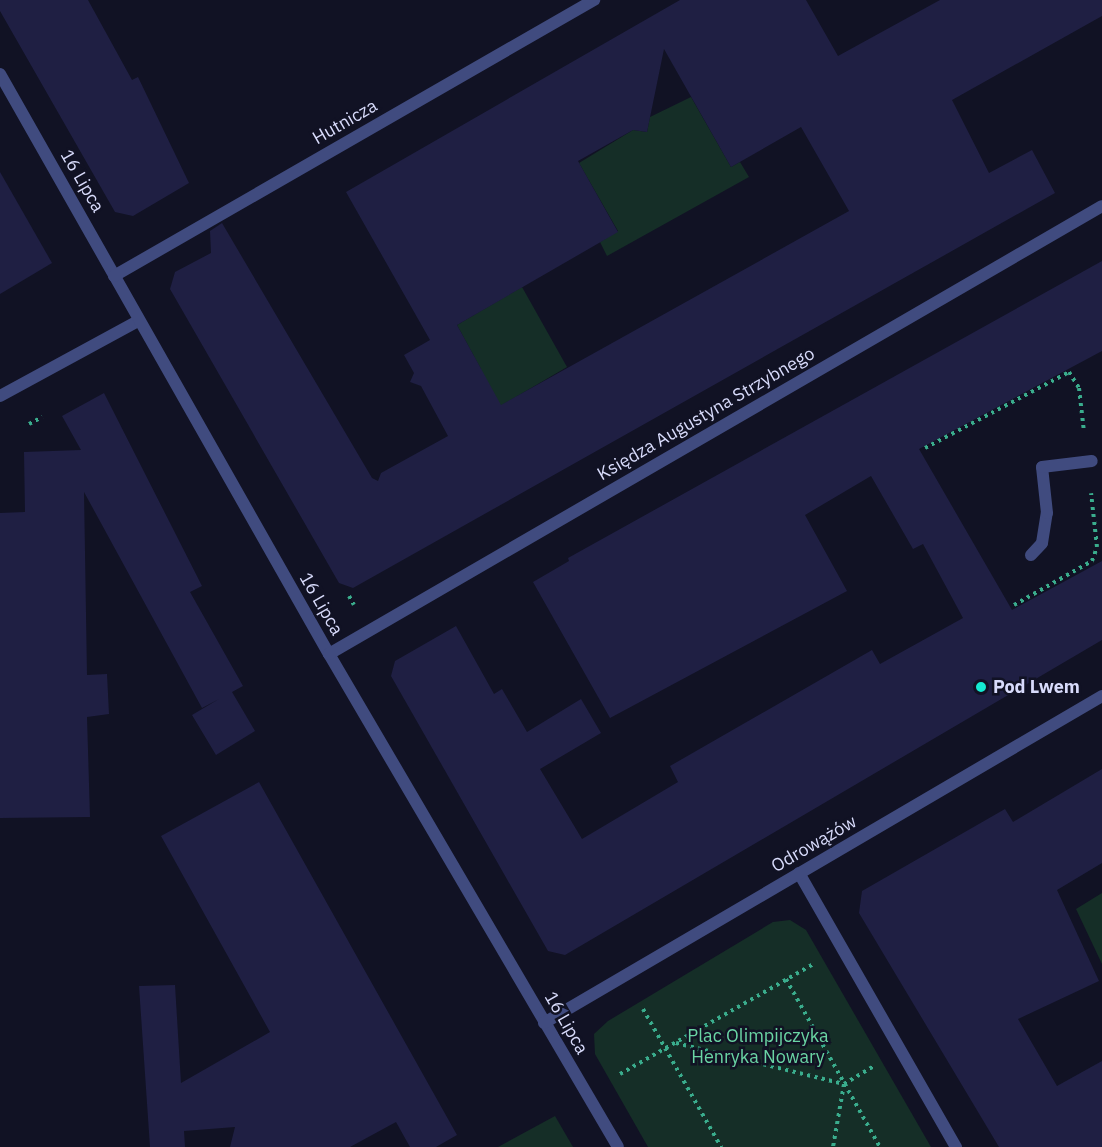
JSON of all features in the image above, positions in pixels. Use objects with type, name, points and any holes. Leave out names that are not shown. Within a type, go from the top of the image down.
[{"type":"street","name":"Hutnicza","points":[[114,276],[594,0]]},
{"type":"street","name":"16 Lipca","points":[[0,74],[328,654],[618,1147]]},
{"type":"street","name":"Księdza Augustyna Strzybnego","points":[[328,654],[1102,206]]},
{"type":"street","points":[[0,396],[138,321]]},
{"type":"street","points":[[1031,555],[1042,543],[1047,513],[1042,467],[1092,461]]},
{"type":"street","name":"Odrowążów","points":[[544,1023],[1102,696]]},
{"type":"street","points":[[799,873],[956,1147]]},
{"type":"path","points":[[29,424],[42,417]]},
{"type":"path","points":[[620,1074],[822,959]]},
{"type":"path","points":[[786,979],[879,1147]]},
{"type":"path","points":[[643,1009],[721,1147]]},
{"type":"path","points":[[676,1043],[844,1084],[881,1061]]},
{"type":"path","points":[[833,1147],[844,1084]]},
{"type":"green space","points":[[691,97],[731,167],[740,162],[749,177],[607,256],[600,242],[618,231],[579,163],[633,130],[647,132],[650,117]]},
{"type":"green space","points":[[522,287],[567,367],[483,416],[481,369],[457,325]]},
{"type":"green space","points":[[1102,893],[1102,964],[1076,909]]},
{"type":"green space","name":"Plac Olimpijczyka Henryka Nowary","points":[[790,920],[806,930],[931,1147],[648,1147],[595,1054],[594,1034],[608,1021],[773,922]]},
{"type":"green space","points":[[555,1116],[573,1147],[498,1147]]},
{"type":"building","points":[[0,0],[88,0],[132,80],[138,77],[189,183],[133,216],[115,212],[0,11]]},
{"type":"building","points":[[680,0],[806,0],[838,56],[940,0],[1102,0],[1102,16],[952,100],[989,173],[1032,150],[1055,193],[353,588],[339,583],[170,289],[175,272],[211,253],[210,231],[222,223],[372,478],[378,481],[381,473],[448,436],[421,386],[410,382],[414,373],[404,355],[430,340],[346,192]],"holes":[[[664,49],[731,167],[801,127],[849,211],[501,405],[457,325],[618,232],[578,161],[633,130],[647,132]]]},
{"type":"building","points":[[0,172],[52,263],[0,294]]},
{"type":"building","points":[[1102,261],[1102,351],[919,449],[1012,610],[1102,561],[1102,640],[565,955],[548,951],[391,676],[395,661],[456,626],[494,694],[502,689],[527,732],[581,699],[601,733],[540,769],[582,839],[678,782],[670,766],[872,650],[880,664],[963,618],[923,544],[913,549],[871,476],[805,515],[847,591],[610,718],[533,582],[569,561],[568,558]]},
{"type":"building","points":[[104,393],[202,586],[190,592],[243,686],[232,692],[255,731],[216,755],[192,715],[219,699],[202,708],[84,492],[87,675],[107,674],[109,714],[87,717],[90,817],[0,818],[0,513],[25,512],[24,452],[81,450],[62,416]]},
{"type":"building","points":[[1102,769],[1102,863],[1057,890],[1099,981],[1018,1019],[1057,1086],[1102,1061],[1102,1147],[999,1147],[859,913],[862,891],[1005,809],[1013,822]]},
{"type":"building","points":[[259,782],[457,1135],[436,1147],[410,1147],[396,1122],[350,1147],[230,1147],[235,1127],[184,1131],[185,1147],[150,1147],[139,986],[175,985],[181,1083],[270,1032],[161,836]]},
{"type":"place","name":"Pod Lwem","points":[[981,687]]}]
